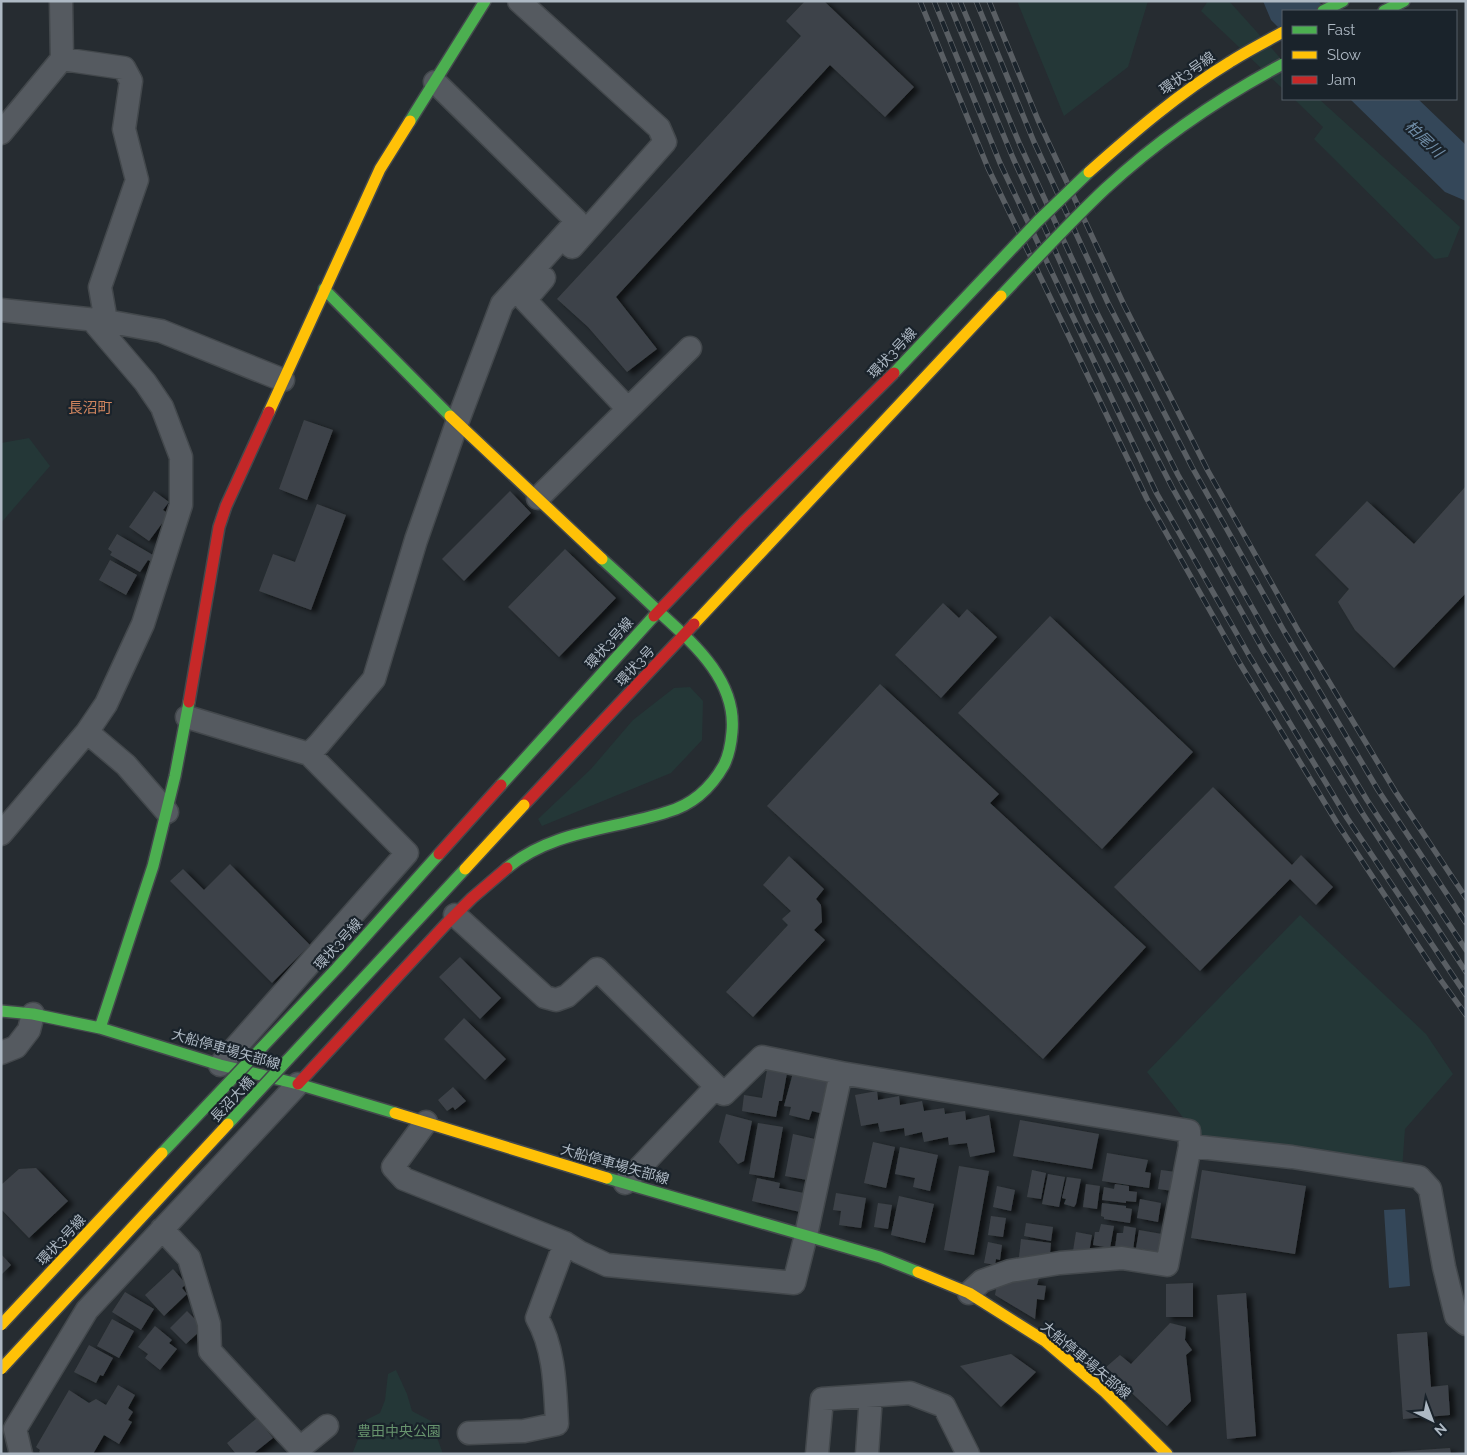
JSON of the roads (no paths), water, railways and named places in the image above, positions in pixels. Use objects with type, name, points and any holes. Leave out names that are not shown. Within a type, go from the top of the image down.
[{"type":"street","points":[[1,133],[62,59],[61,1]]},
{"type":"street","points":[[100,1028],[136,922],[167,812],[187,717],[219,528],[226,506],[380,169],[485,1]]},
{"type":"street","points":[[520,1],[659,128],[665,142],[525,300],[628,409]]},
{"type":"street","points":[[1326,10],[1343,1]]},
{"type":"street","points":[[1386,10],[1403,2]]},
{"type":"street","name":"環状3号線","points":[[1,1325],[337,968],[658,612],[744,522],[856,413],[1005,254],[1092,168],[1152,117],[1204,78],[1282,33]]},
{"type":"street","points":[[1,834],[87,732],[106,704],[143,624],[181,505],[182,457],[162,407],[99,321],[100,287],[136,180],[124,129],[131,81],[124,68],[62,59]]},
{"type":"street","name":"環状3号","points":[[524,806],[766,546],[1104,190],[1156,146],[1208,107],[1282,64]]},
{"type":"street","points":[[309,754],[374,680],[416,540],[457,423],[502,304],[577,221],[435,82]]},
{"type":"street","points":[[21,1454],[14,1430],[87,1310],[454,915],[494,878],[517,860],[542,847],[568,836],[661,815],[686,805],[702,793],[714,780],[725,763],[730,749],[733,727],[732,709],[727,691],[717,672],[684,635],[457,423],[324,289]]},
{"type":"street","points":[[1,310],[99,321],[161,331],[283,380]]},
{"type":"street","points":[[538,498],[690,348]]},
{"type":"street","points":[[187,717],[309,754],[407,853],[220,1065]]},
{"type":"street","points":[[87,732],[126,765],[167,812]]},
{"type":"street","name":"長沼大橋","points":[[1,1369],[524,806]]},
{"type":"street","points":[[454,915],[545,997],[556,1000],[566,996],[597,969],[724,1094],[762,1057],[841,1074],[1189,1132],[1190,1146],[1168,1265],[1122,1258],[1060,1263],[1010,1271],[982,1281],[968,1293]]},
{"type":"street","name":"大船停車場矢部線","points":[[1,1011],[33,1014],[100,1028],[220,1065],[298,1084],[625,1183],[880,1257],[968,1293],[1045,1342],[1105,1392],[1167,1454]]},
{"type":"street","points":[[1,1053],[16,1047],[29,1030],[33,1014]]},
{"type":"street","points":[[426,1122],[393,1167],[404,1179],[565,1243],[607,1265],[794,1283],[841,1074]]},
{"type":"street","points":[[625,1183],[716,1087]]},
{"type":"street","points":[[1190,1146],[1292,1157],[1419,1177],[1430,1189],[1444,1267],[1456,1316],[1466,1324]]},
{"type":"street","points":[[162,1229],[189,1258],[209,1324],[210,1351],[300,1448],[327,1426]]},
{"type":"street","points":[[469,1433],[524,1431],[557,1424],[554,1378],[545,1332],[537,1318],[565,1243]]},
{"type":"street","points":[[818,1454],[822,1399],[910,1393],[944,1406],[968,1454]]},
{"type":"street","points":[[868,1454],[871,1396]]},
{"type":"water","points":[[1263,1],[1318,1],[1327,10],[1282,10],[1282,31],[1271,20]]},
{"type":"water","name":"柏尾川","points":[[1351,100],[1419,100],[1466,145],[1466,201],[1445,192]]},
{"type":"water","points":[[1405,1209],[1410,1286],[1389,1288],[1384,1210]]},
{"type":"railway","points":[[920,1],[988,168],[1147,499],[1239,662],[1337,823],[1440,979],[1466,1015]]},
{"type":"railway","points":[[934,1],[1000,163],[1157,494],[1250,657],[1347,818],[1466,995]]},
{"type":"railway","points":[[948,1],[1013,158],[1087,321],[1172,487],[1264,652],[1361,811],[1466,972]]},
{"type":"railway","points":[[960,1],[1020,145],[1095,309],[1178,475],[1267,634],[1367,800],[1466,950]]},
{"type":"railway","points":[[976,1],[1034,142],[1108,303],[1192,467],[1284,631],[1378,790],[1466,923]]},
{"type":"railway","points":[[989,1],[1038,120],[1124,305],[1208,471],[1299,632],[1395,791],[1466,898]]},
{"type":"district","name":"長沼町","points":[[90,408]]},
{"type":"park label","name":"豊田中央公園","points":[[399,1431]]}]
